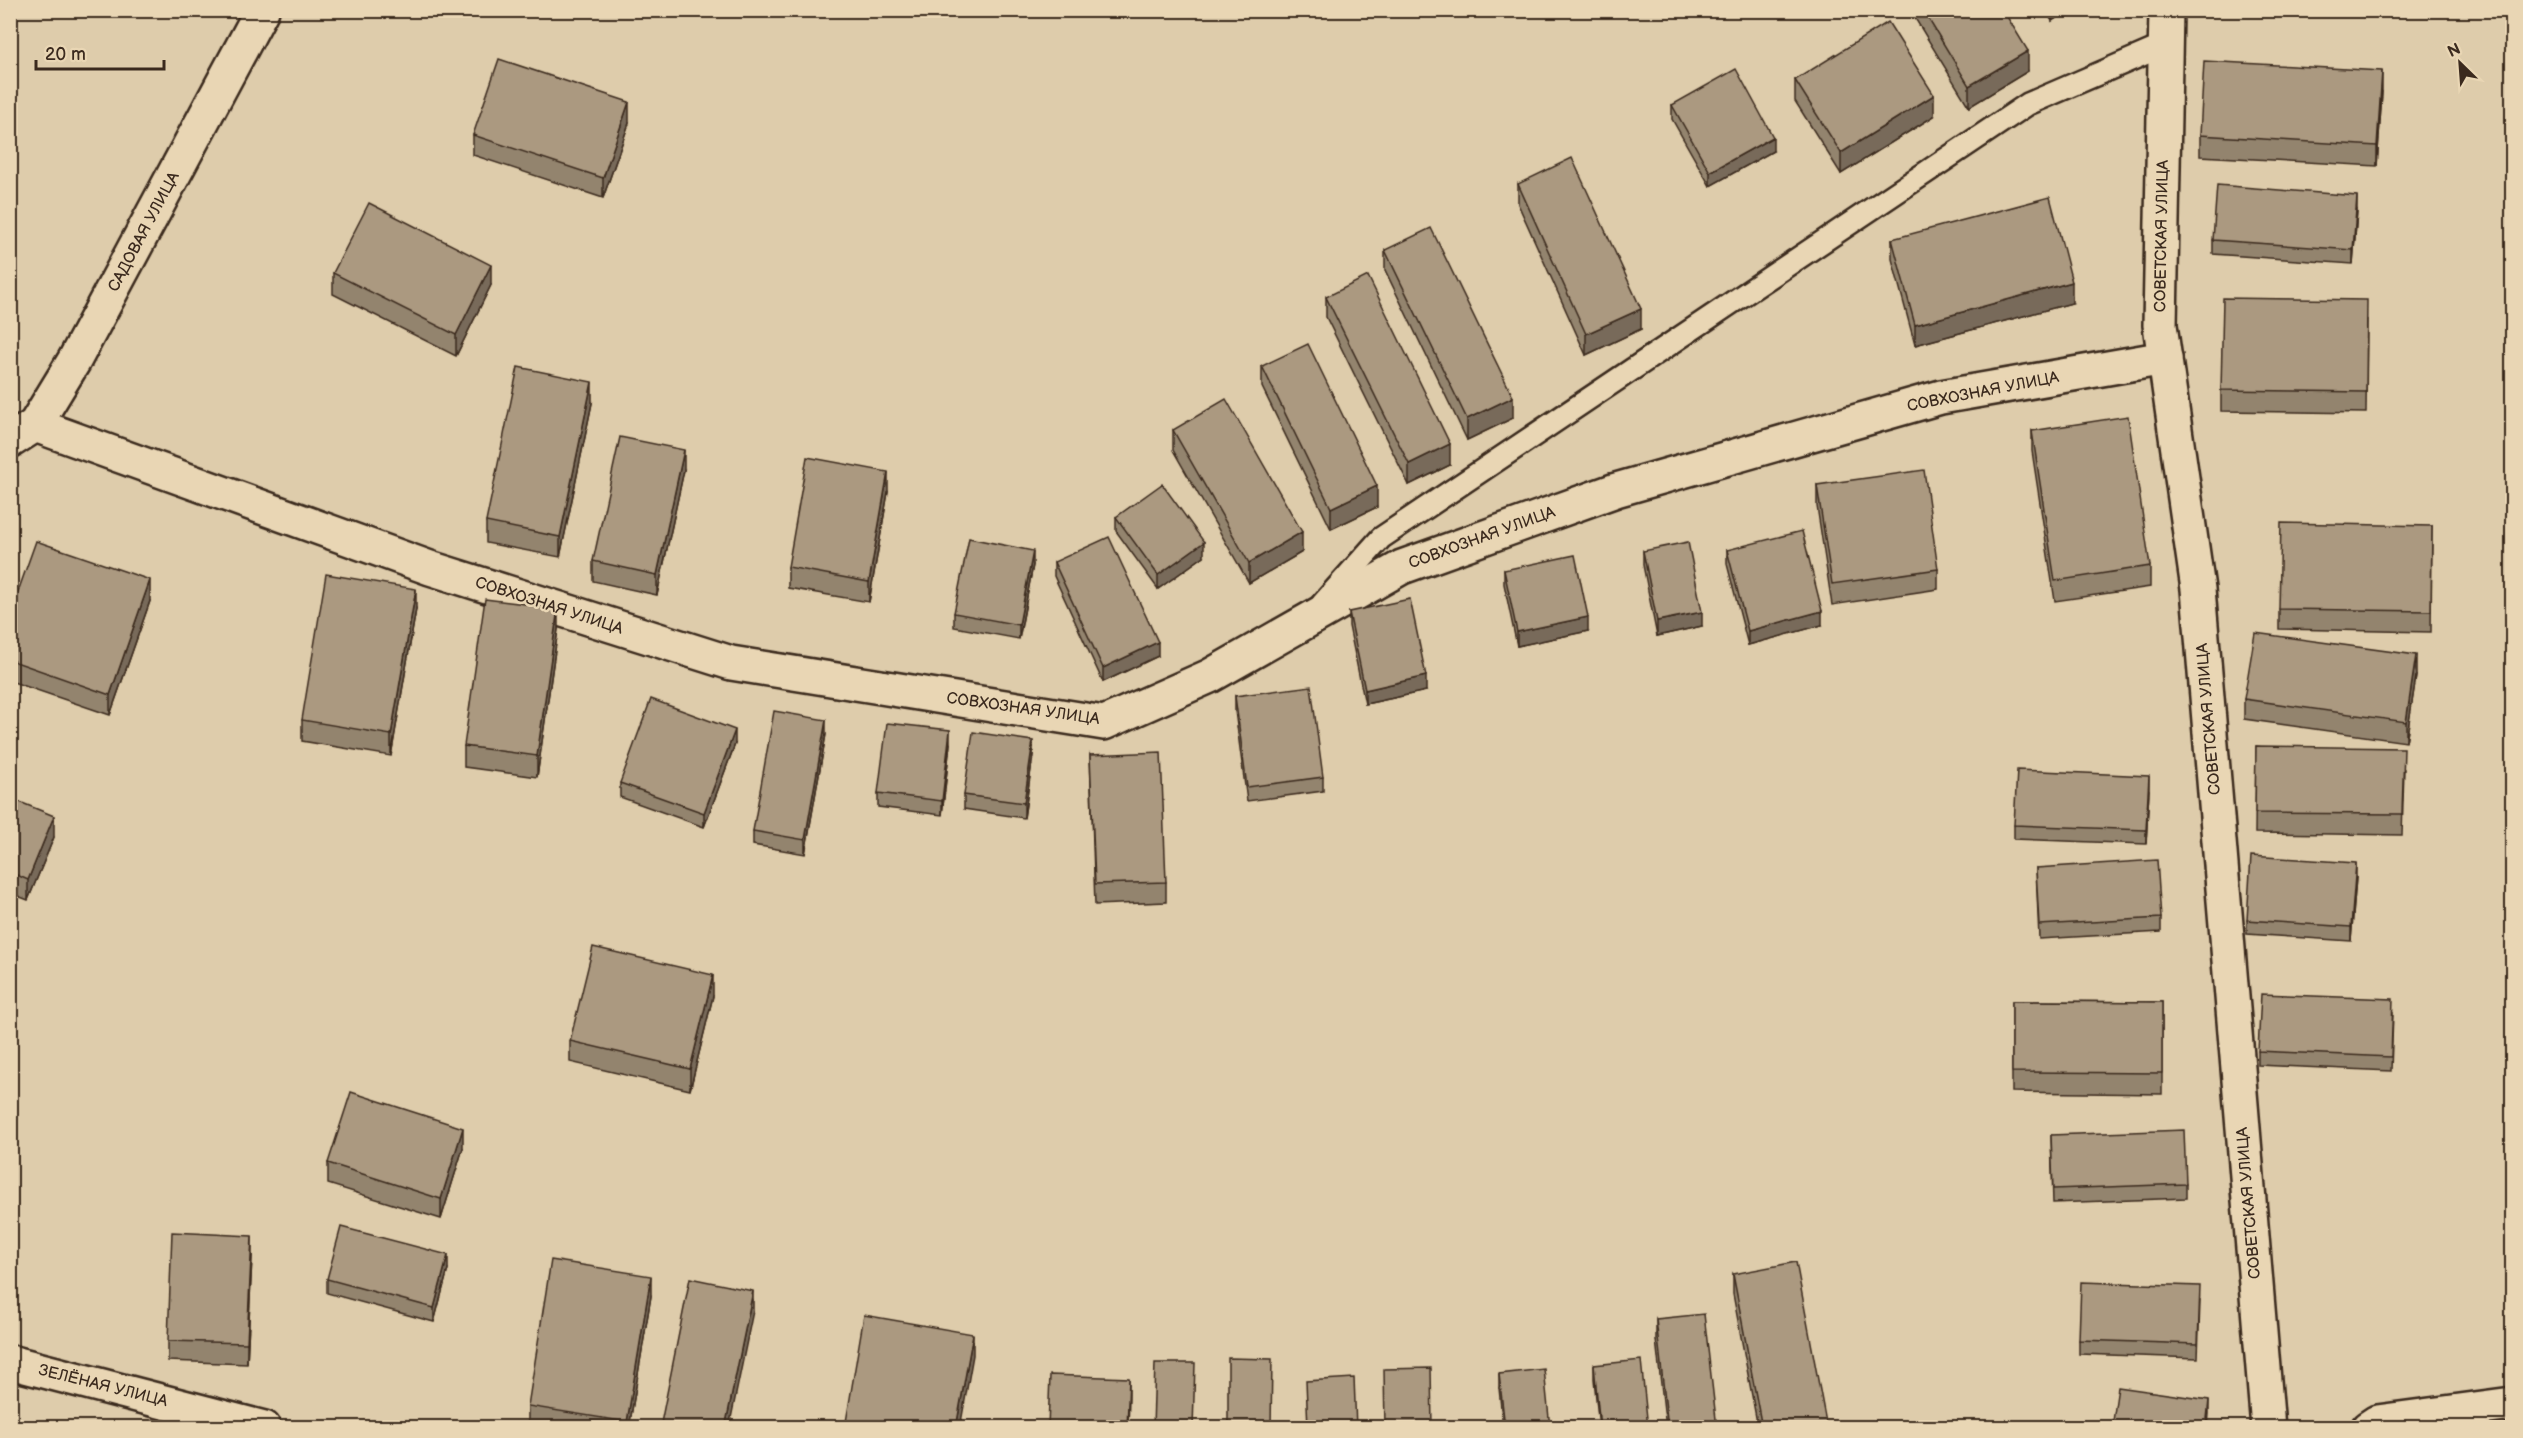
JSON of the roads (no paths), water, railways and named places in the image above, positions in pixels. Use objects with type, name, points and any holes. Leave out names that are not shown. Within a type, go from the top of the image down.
[{"type":"street","name":"САДОВАЯ УЛИЦА","points":[[23,433],[74,361],[262,10]]},
{"type":"street","name":"СОВЕТСКАЯ УЛИЦА","points":[[2166,10],[2160,325],[2198,589],[2268,1428]]},
{"type":"street","name":"СОВХОЗНАЯ УЛИЦА","points":[[23,433],[430,568],[731,663],[1104,723],[1210,676],[1402,567],[1616,490],[1941,397],[2165,358]]},
{"type":"street","name":"ЗЕЛЁНАЯ УЛИЦА","points":[[10,1362],[264,1428]]},
{"type":"street","points":[[2368,1428],[2377,1422],[2512,1404]]},
{"type":"lane","points":[[1307,621],[1382,538],[1391,531],[2028,104],[2165,45]]}]
